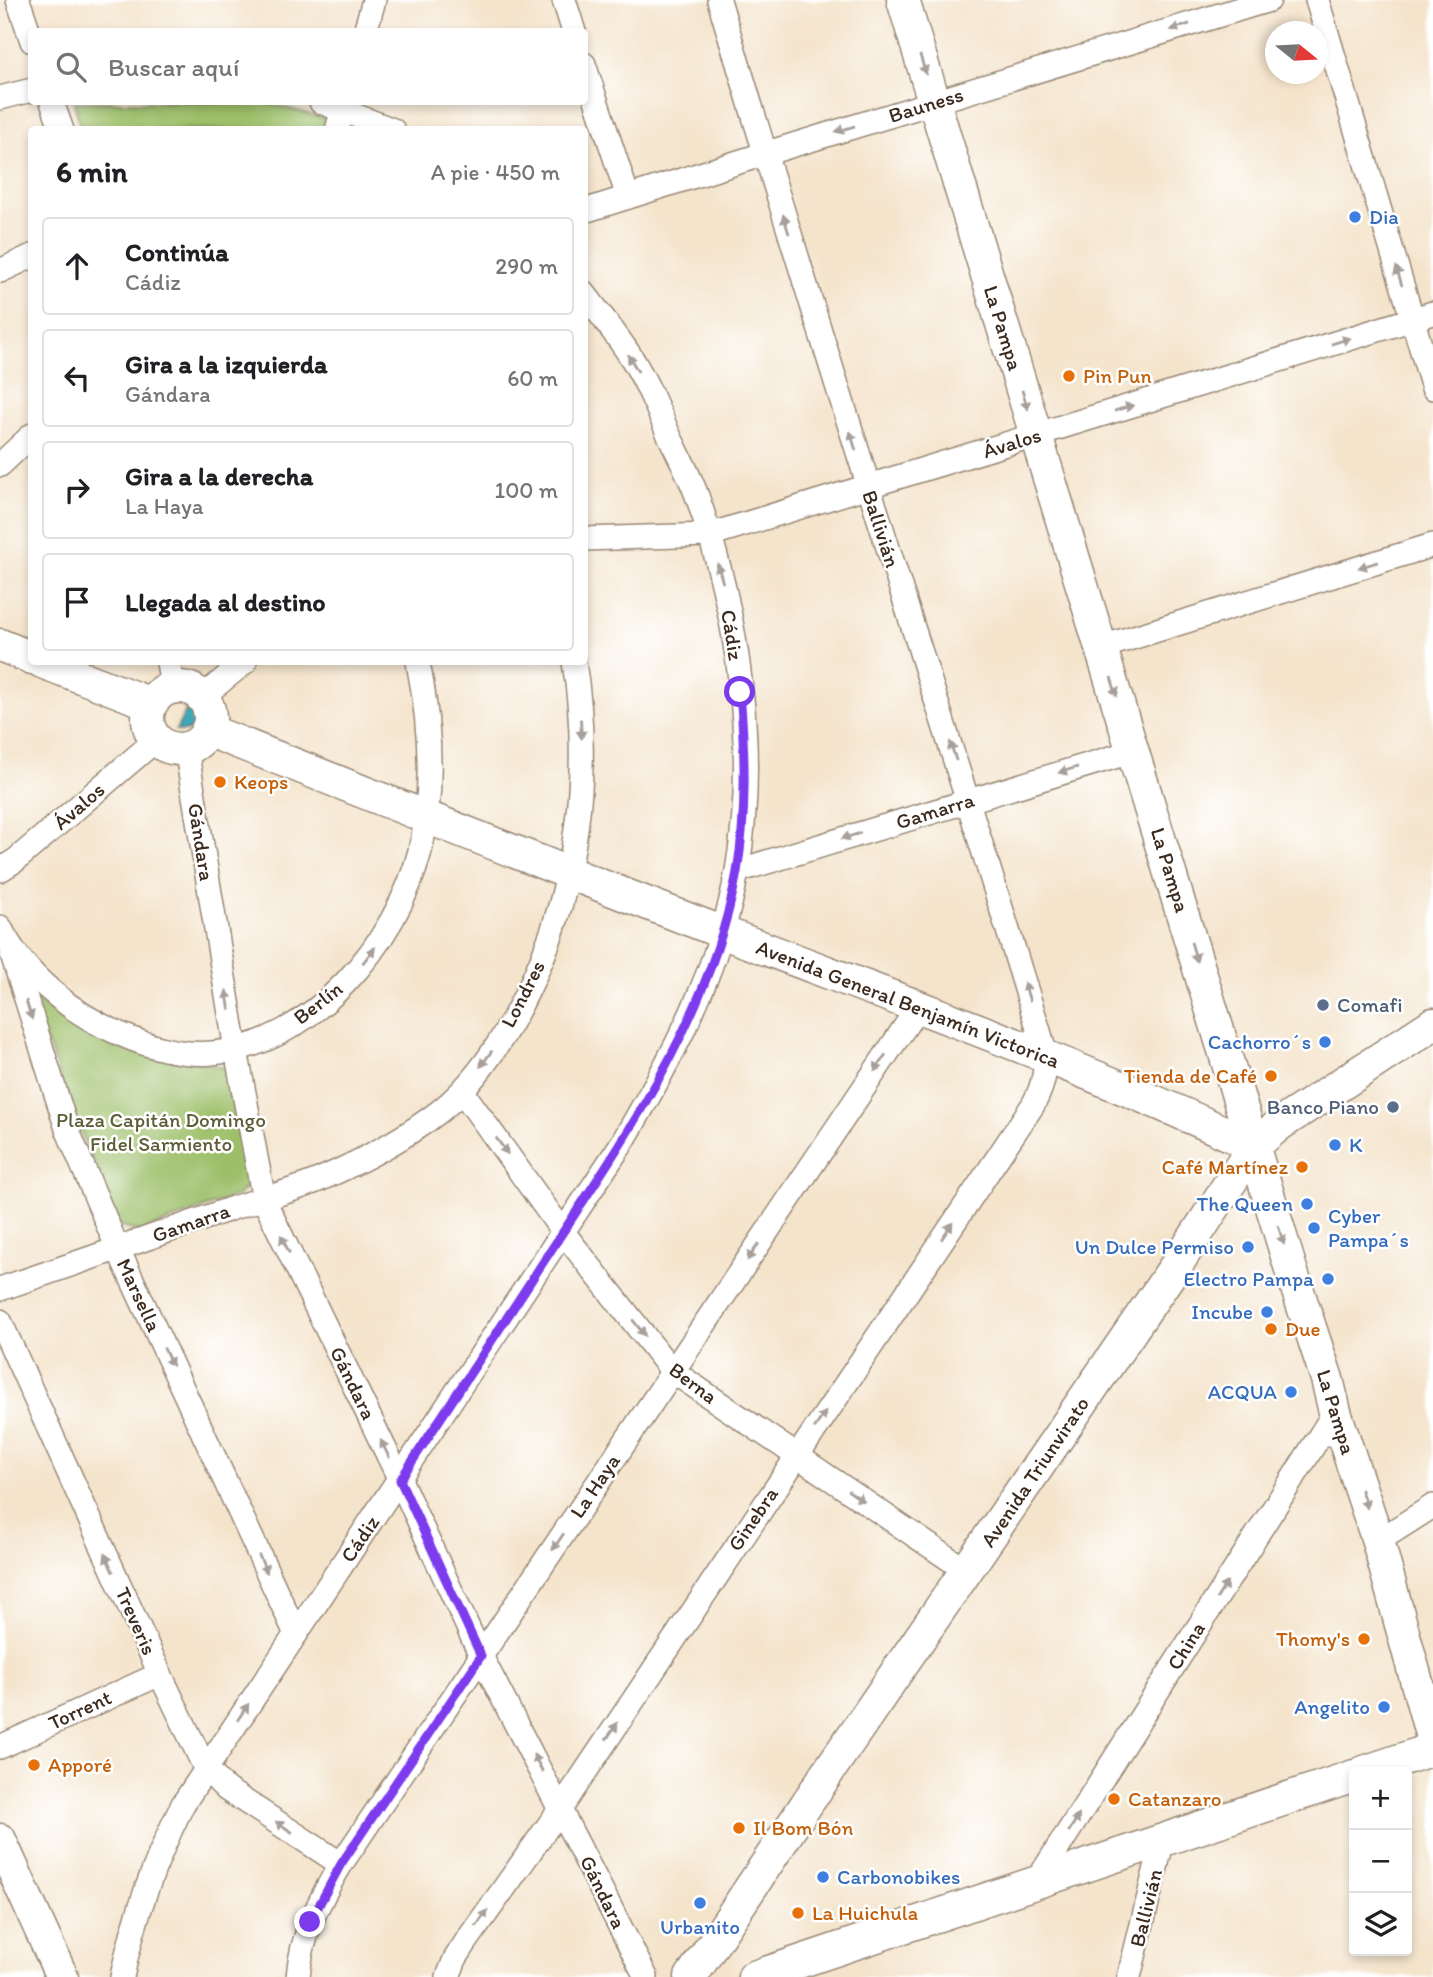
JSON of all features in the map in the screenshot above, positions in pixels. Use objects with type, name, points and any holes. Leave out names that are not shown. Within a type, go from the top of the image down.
[{"type":"street","points":[[18,0],[28,29]]},
{"type":"street","points":[[366,28],[374,0]]},
{"type":"street","points":[[564,0],[573,28]]},
{"type":"street","name":"Ballivián","points":[[719,0],[867,487],[969,801],[1046,1057]]},
{"type":"street","name":"La Pampa","points":[[903,0],[1335,1412],[1378,1541],[1433,1741]]},
{"type":"street","name":"Bauness","points":[[588,210],[1269,0]]},
{"type":"street","points":[[1317,0],[1423,316],[1433,388]]},
{"type":"street","points":[[588,76],[628,197]]},
{"type":"street","points":[[0,98],[28,91]]},
{"type":"street","points":[[53,105],[61,126]]},
{"type":"street","points":[[337,110],[382,126]]},
{"type":"street","points":[[0,271],[28,258]]},
{"type":"street","name":"Cádiz","points":[[122,1977],[136,1922],[165,1839],[183,1804],[622,1143],[676,1049],[722,932],[737,871],[745,748],[734,640],[724,586],[696,493],[650,392],[631,357],[588,298]]},
{"type":"street","name":"Ávalos","points":[[588,539],[709,535],[1423,316]]},
{"type":"street","points":[[0,466],[28,439]]},
{"type":"street","points":[[1102,647],[1433,545]]},
{"type":"street","points":[[0,645],[28,656]]},
{"type":"street","points":[[59,665],[188,688],[202,696],[209,712],[183,739],[148,723],[164,684]]},
{"type":"street","points":[[202,696],[241,665]]},
{"type":"street","name":"Berlín","points":[[4,936],[44,984],[78,1013],[131,1039],[185,1052],[211,1054],[269,1038],[299,1020],[328,999],[375,947],[404,895],[420,850],[426,816],[429,739],[418,665]]},
{"type":"street","name":"Londres","points":[[264,1200],[322,1179],[381,1150],[440,1111],[462,1091],[505,1032],[522,1003],[555,924],[569,872],[576,827],[582,756],[574,665]]},
{"type":"street","name":"Ávalos","points":[[0,870],[183,739]]},
{"type":"street","name":"Avenida General Benjamín Victorica","points":[[183,739],[426,816],[919,1006],[1254,1146]]},
{"type":"street","name":"Gándara","points":[[183,739],[264,1200],[400,1480],[481,1656],[646,1977]]},
{"type":"street","name":"Gamarra","points":[[737,871],[1134,751]]},
{"type":"street","name":"Marsella","points":[[4,936],[67,1129],[118,1249],[296,1634]]},
{"type":"street","name":"La Haya","points":[[298,1977],[310,1922],[341,1864],[919,1006]]},
{"type":"street","name":"Avenida Triunvirato","points":[[691,1977],[822,1780],[1177,1265],[1254,1146],[1280,1124],[1433,1024]]},
{"type":"street","name":"Ginebra","points":[[448,1977],[466,1942],[561,1808],[1033,1105],[1046,1073],[1046,1057]]},
{"type":"street","name":"Berna","points":[[462,1091],[564,1232],[672,1371],[967,1571]]},
{"type":"street","name":"Gamarra","points":[[0,1289],[264,1200]]},
{"type":"street","name":"Treveris","points":[[0,1321],[205,1768],[226,1789],[341,1864]]},
{"type":"street","name":"China","points":[[1037,1881],[1335,1412]]},
{"type":"street","points":[[1378,1541],[1433,1506]]},
{"type":"street","name":"Torrent","points":[[0,1747],[160,1674]]},
{"type":"street","points":[[1379,1767],[1433,1749]]},
{"type":"street","points":[[754,1977],[1349,1778]]},
{"type":"street","name":"Ballivián","points":[[1129,1977],[1163,1839]]},
{"type":"street","points":[[0,1840],[62,1977]]},
{"type":"green space","points":[[75,105],[274,105],[328,119],[326,126],[80,126]]},
{"type":"green space","name":"Plaza Capitán Domingo Fidel Sarmiento","points":[[37,992],[169,1054],[225,1068],[249,1184],[239,1195],[141,1232],[124,1228],[114,1220],[31,1000]]},
{"type":"water","points":[[188,707],[194,711],[197,724],[188,730],[176,730]]},
{"type":"place","name":"Dia","points":[[1355,217]]},
{"type":"place","name":"Pin Pun","points":[[1069,376]]},
{"type":"place","name":"Keops","points":[[220,782]]},
{"type":"place","name":"Comafi","points":[[1323,1005]]},
{"type":"place","name":"Cachorro´s","points":[[1325,1042]]},
{"type":"place","name":"Tienda de Café","points":[[1271,1076]]},
{"type":"place","name":"Banco Piano","points":[[1393,1107]]},
{"type":"place","name":"K","points":[[1335,1145]]},
{"type":"place","name":"Café Martínez","points":[[1302,1167]]},
{"type":"place","name":"The Queen","points":[[1307,1204]]},
{"type":"place","name":"Cyber Pampa´s","points":[[1314,1228]]},
{"type":"place","name":"Un Dulce Permiso","points":[[1248,1247]]},
{"type":"place","name":"Electro Pampa","points":[[1328,1279]]},
{"type":"place","name":"Incube","points":[[1267,1312]]},
{"type":"place","name":"Due","points":[[1271,1329]]},
{"type":"place","name":"ACQUA","points":[[1291,1392]]},
{"type":"place","name":"Thomy's","points":[[1364,1639]]},
{"type":"place","name":"Angelito","points":[[1384,1707]]},
{"type":"place","name":"Apporé","points":[[34,1765]]},
{"type":"place","name":"Catanzaro","points":[[1114,1799]]},
{"type":"place","name":"Il Bom Bón","points":[[739,1828]]},
{"type":"place","name":"Carbonobikes","points":[[823,1877]]},
{"type":"place","name":"Urbanito","points":[[700,1903]]},
{"type":"place","name":"La Huichula","points":[[798,1913]]},
{"type":"route","points":[[310,1922],[341,1864],[481,1656],[400,1480],[622,1143],[676,1049],[690,1017],[722,932],[737,871],[745,778],[740,692]]}]
